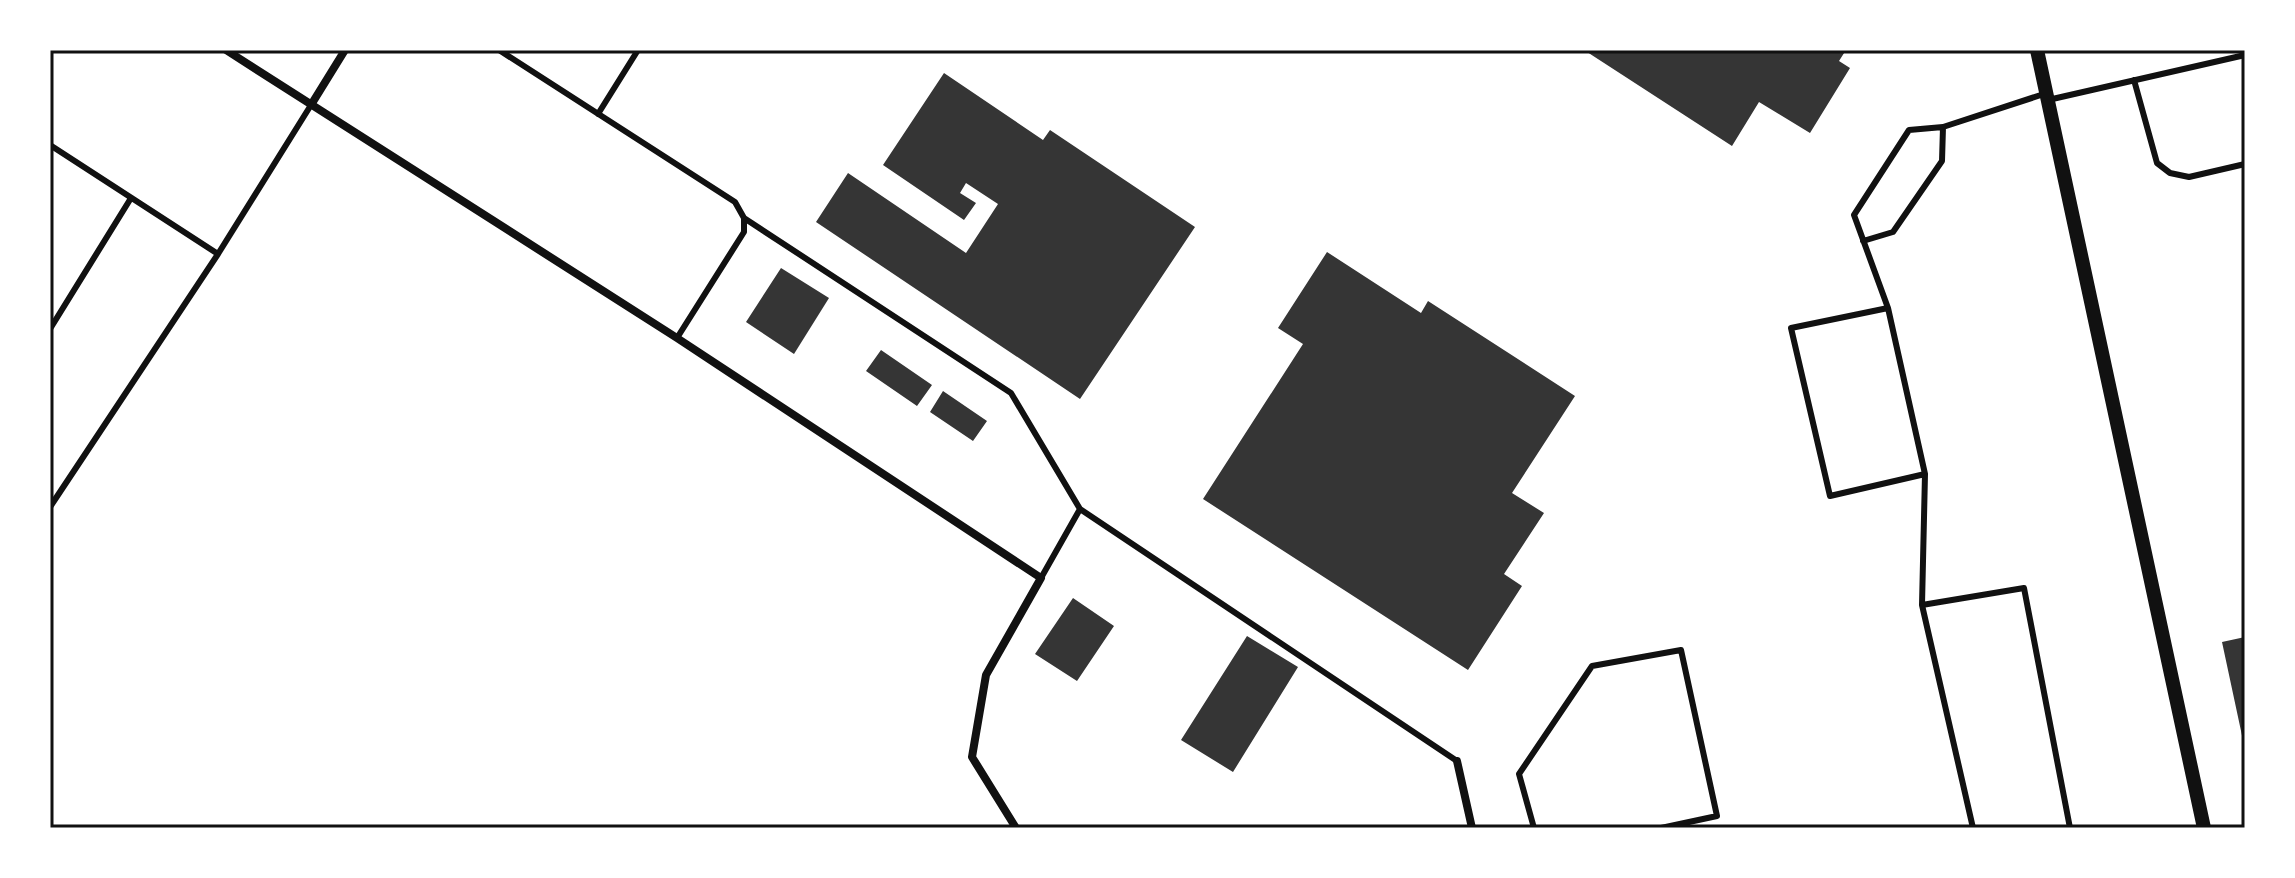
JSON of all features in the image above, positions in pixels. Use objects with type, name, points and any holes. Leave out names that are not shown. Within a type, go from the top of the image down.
[{"type":"street","points":[[226,50],[677,338],[1041,578],[986,675],[972,757],[1016,828]]},
{"type":"street","points":[[311,105],[345,50]]},
{"type":"street","points":[[2037,50],[2204,828]]},
{"type":"street","points":[[1457,761],[1472,828]]},
{"type":"lane","points":[[499,50],[735,202],[744,218],[1011,393],[1080,509],[1457,761]]},
{"type":"lane","points":[[598,114],[638,50]]},
{"type":"lane","points":[[1973,828],[1922,605],[1925,474],[1888,308],[1854,215],[1909,130],[1943,127],[2047,97],[2245,55]]},
{"type":"lane","points":[[2134,80],[2157,163],[2170,173],[2189,177],[2245,164]]},
{"type":"lane","points":[[50,507],[218,254],[311,105]]},
{"type":"lane","points":[[1863,241],[1893,232],[1942,161],[1943,127]]},
{"type":"lane","points":[[50,145],[218,254]]},
{"type":"lane","points":[[50,329],[131,198]]},
{"type":"lane","points":[[677,338],[744,232],[744,218]]},
{"type":"lane","points":[[1888,308],[1791,328],[1830,496],[1925,474]]},
{"type":"lane","points":[[1041,578],[1080,509]]},
{"type":"lane","points":[[1922,605],[2024,588],[2070,828]]},
{"type":"lane","points":[[1534,828],[1519,774],[1592,666],[1681,650],[1717,816],[1661,828]]},
{"type":"building","points":[[1584,50],[1742,50],[1746,53],[1747,50],[1846,50],[1839,61],[1850,68],[1810,133],[1759,102],[1732,146]]},
{"type":"building","points":[[944,73],[1043,140],[1050,130],[1195,227],[1080,399],[816,222],[848,173],[966,253],[998,204],[966,183],[960,193],[976,203],[964,220],[883,165]]},
{"type":"building","points":[[1327,252],[1421,313],[1428,301],[1575,396],[1512,493],[1544,513],[1504,574],[1522,586],[1468,670],[1203,499],[1303,344],[1278,328]]},
{"type":"building","points":[[781,268],[829,298],[794,354],[746,322]]},
{"type":"building","points":[[881,350],[932,385],[917,406],[866,371]]},
{"type":"building","points":[[943,391],[987,421],[973,441],[930,412]]},
{"type":"building","points":[[1073,598],[1114,626],[1077,681],[1035,654]]},
{"type":"building","points":[[1247,636],[1298,667],[1233,772],[1181,740]]},
{"type":"building","points":[[2245,637],[2245,745],[2244,745],[2222,642]]}]
